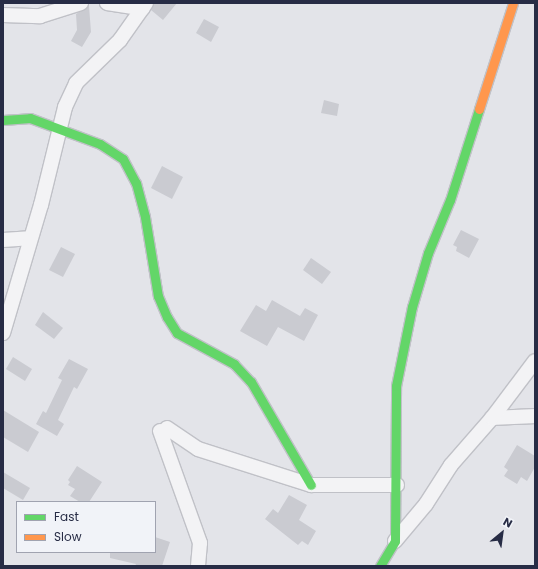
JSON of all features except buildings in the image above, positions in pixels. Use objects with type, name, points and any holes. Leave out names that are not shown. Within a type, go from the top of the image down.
[{"type":"street","points":[[3,14],[40,16],[81,3]]},
{"type":"street","points":[[107,3],[144,6]]},
{"type":"street","points":[[395,541],[397,485],[396,386],[412,307],[428,253],[450,200],[513,3]]},
{"type":"street","points":[[3,333],[41,205],[65,107],[76,83],[120,40],[144,6]]},
{"type":"street","points":[[3,120],[30,118],[100,144],[123,159],[136,183],[144,210],[158,296],[167,317],[177,334],[234,364],[251,382],[311,485]]},
{"type":"street","points":[[3,240],[30,238]]},
{"type":"street","points":[[380,566],[395,541],[426,504],[451,464],[492,418],[535,361]]},
{"type":"street","points":[[492,418],[535,416]]},
{"type":"street","points":[[198,566],[200,543],[163,430],[198,449],[311,485],[397,485]]},
{"type":"traffic: fast","points":[[380,566],[395,541],[396,386],[412,307],[428,253],[450,200],[479,109]]},
{"type":"traffic: fast","points":[[3,120],[30,118],[100,144],[123,159],[136,183],[145,217],[158,296],[167,317],[177,333],[234,364],[251,382],[311,485]]},
{"type":"traffic: slow","points":[[479,109],[513,3]]}]
